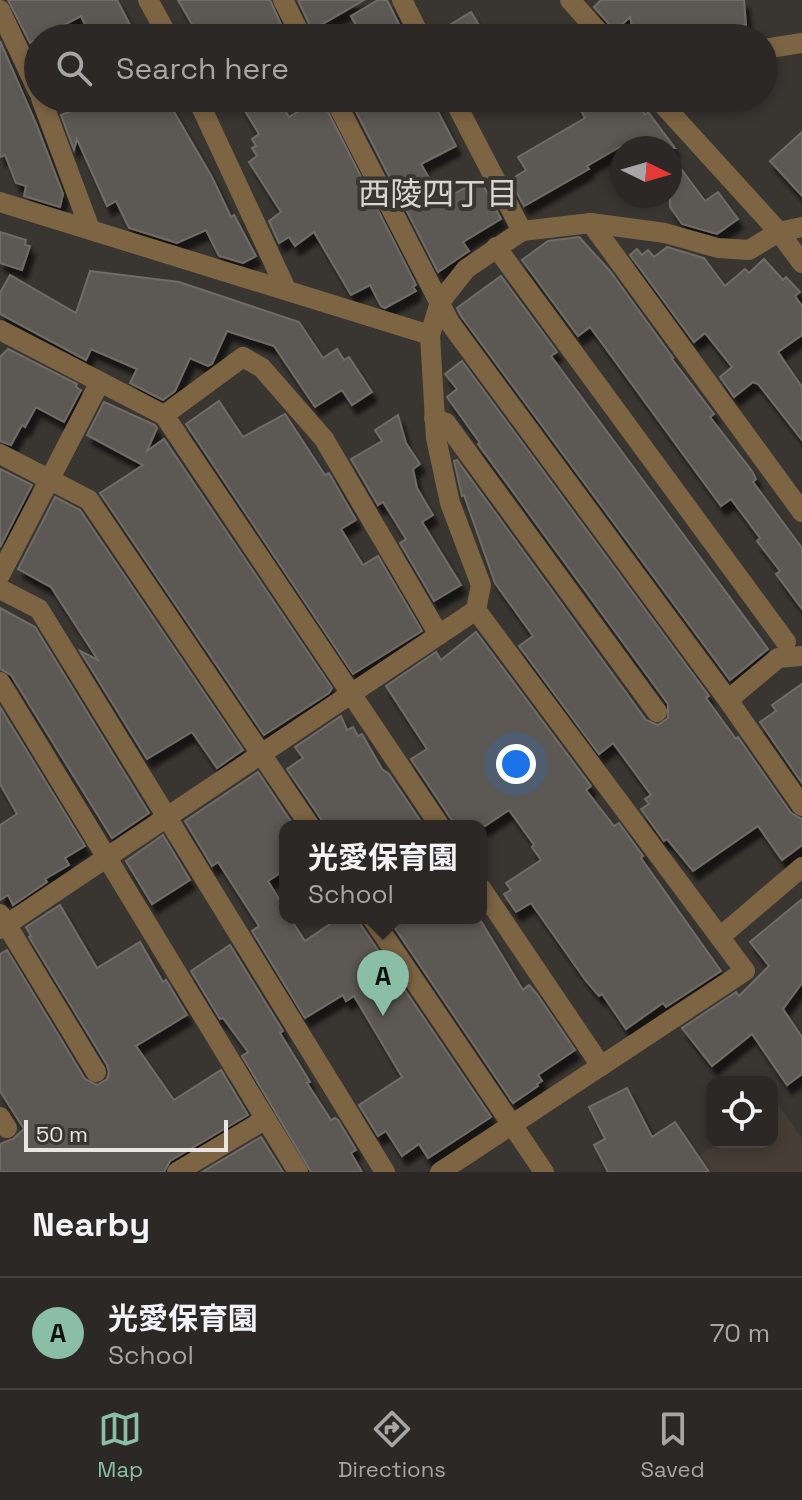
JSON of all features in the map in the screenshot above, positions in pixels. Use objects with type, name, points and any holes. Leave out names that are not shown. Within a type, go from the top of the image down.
[{"type":"street","points":[[148,0],[161,24]]},
{"type":"street","points":[[283,0],[295,24]]},
{"type":"street","points":[[402,0],[414,24]]},
{"type":"street","points":[[570,0],[591,24]]},
{"type":"street","points":[[0,10],[24,57]]},
{"type":"street","points":[[778,47],[802,43]]},
{"type":"street","points":[[49,112],[90,229]]},
{"type":"street","points":[[204,112],[286,289]]},
{"type":"street","points":[[341,112],[450,323],[728,700],[802,806]]},
{"type":"street","points":[[460,112],[522,231]]},
{"type":"street","points":[[670,112],[779,232],[802,263]]},
{"type":"street","points":[[0,202],[430,335]]},
{"type":"street","points":[[591,223],[802,512]]},
{"type":"street","points":[[96,1072],[2,922],[107,857],[476,610],[481,585],[450,503],[436,438],[430,335],[440,302],[466,269],[522,231],[591,223],[665,233],[718,248],[749,250],[779,232],[802,227]]},
{"type":"street","points":[[496,247],[786,642]]},
{"type":"street","points":[[0,330],[164,415],[436,820]]},
{"type":"street","points":[[164,415],[243,357],[262,368],[324,439],[439,635]]},
{"type":"street","points":[[0,575],[100,382]]},
{"type":"street","points":[[434,418],[446,423],[657,712]]},
{"type":"street","points":[[0,454],[89,500],[306,820]]},
{"type":"street","points":[[0,589],[39,609],[385,1172]]},
{"type":"street","points":[[440,1172],[745,971],[476,610]]},
{"type":"street","points":[[728,700],[778,658],[802,656]]},
{"type":"street","points":[[0,682],[298,1172]]},
{"type":"street","points":[[720,937],[802,867]]},
{"type":"street","points":[[487,897],[601,1066]]},
{"type":"street","points":[[376,924],[544,1172]]},
{"type":"street","points":[[177,1172],[266,1119]]},
{"type":"shaded area","points":[[778,1105],[802,1138],[802,1172],[677,1172],[711,1148],[778,1148]]},
{"type":"building","points":[[8,0],[117,0],[130,24],[85,24],[81,16],[66,24],[24,24],[24,31]]},
{"type":"building","points":[[178,0],[270,0],[281,24],[192,24]]},
{"type":"building","points":[[298,0],[364,0],[322,24],[309,24]]},
{"type":"building","points":[[378,0],[387,0],[399,24],[355,24],[351,16]]},
{"type":"building","points":[[601,0],[744,0],[746,24],[632,24],[630,17],[622,24],[609,24],[594,7]]},
{"type":"building","points":[[471,12],[478,24],[451,24]]},
{"type":"building","points":[[0,41],[24,96],[24,112],[31,112],[63,194],[60,207],[24,196],[26,186],[16,183],[5,155],[0,157]]},
{"type":"building","points":[[69,112],[174,112],[231,217],[234,215],[256,256],[243,263],[219,256],[206,230],[177,243],[129,228],[116,201],[107,206],[77,139],[74,150],[61,115]]},
{"type":"building","points":[[246,112],[286,112],[289,117],[297,112],[328,112],[416,285],[413,287],[416,291],[385,308],[370,285],[351,295],[314,232],[295,246],[289,237],[279,243],[269,221],[281,212],[249,162],[257,156],[252,148],[256,146],[252,139],[259,134]]},
{"type":"building","points":[[356,112],[438,112],[456,146],[421,164],[442,201],[480,179],[501,219],[463,242],[469,251],[438,272]]},
{"type":"building","points":[[582,112],[643,112],[645,115],[648,112],[666,136],[610,136],[610,153],[587,166],[589,169],[524,206],[510,180],[526,170],[518,157],[585,118]]},
{"type":"building","points":[[802,132],[802,196],[770,161]]},
{"type":"building","points":[[682,170],[705,201],[718,192],[738,219],[717,234],[682,224],[671,208],[682,208]]},
{"type":"building","points":[[0,232],[26,240],[25,245],[30,246],[22,270],[0,263]]},
{"type":"building","points":[[579,237],[610,271],[714,414],[710,417],[752,471],[756,479],[753,482],[802,548],[802,609],[776,574],[780,571],[757,541],[760,538],[731,499],[721,506],[590,327],[578,336],[522,260],[548,241]]},
{"type":"building","points":[[667,247],[704,258],[725,286],[745,269],[749,273],[764,259],[783,280],[786,277],[800,292],[795,296],[802,306],[802,335],[778,352],[802,387],[802,440],[758,384],[753,382],[734,397],[720,377],[732,367],[705,333],[694,342],[630,255],[637,249],[642,255],[648,250],[654,257]]},
{"type":"building","points":[[90,271],[179,282],[299,322],[323,358],[337,349],[344,360],[349,357],[372,392],[352,405],[342,390],[315,407],[274,346],[227,331],[212,364],[208,366],[190,358],[175,391],[163,400],[130,383],[137,369],[91,349],[86,360],[0,314],[0,293],[10,275],[76,313]]},
{"type":"building","points":[[501,276],[557,352],[551,356],[768,649],[730,680],[461,316],[457,308]]},
{"type":"building","points":[[8,349],[77,384],[76,387],[81,390],[64,422],[36,407],[11,445],[0,441],[0,357]]},
{"type":"building","points":[[462,361],[709,696],[706,698],[736,739],[738,737],[791,813],[802,819],[802,845],[782,860],[758,826],[693,871],[667,839],[664,841],[641,809],[649,804],[645,799],[651,795],[613,743],[599,754],[519,646],[533,636],[495,583],[462,496],[454,461],[457,460],[646,720],[658,725],[668,718],[668,704],[447,397],[457,389],[445,374]]},
{"type":"building","points":[[219,401],[243,437],[285,414],[325,475],[329,473],[356,520],[341,529],[363,565],[378,556],[422,631],[353,674],[186,424]]},
{"type":"building","points":[[104,402],[155,425],[157,428],[147,451],[164,439],[332,688],[329,693],[264,735],[100,493],[143,465],[87,435]]},
{"type":"building","points":[[398,415],[406,443],[420,464],[413,469],[417,488],[433,515],[422,522],[461,585],[434,601],[400,543],[406,539],[383,502],[378,505],[351,459],[382,441],[375,430]]},
{"type":"building","points":[[0,469],[32,485],[0,547]]},
{"type":"building","points":[[55,497],[80,510],[243,750],[217,768],[192,732],[147,759],[80,651],[98,660],[51,587],[18,569]]},
{"type":"building","points":[[0,608],[35,627],[149,813],[112,838],[11,675],[0,669]]},
{"type":"building","points":[[476,632],[591,786],[586,790],[614,826],[619,823],[643,856],[641,858],[721,971],[666,1007],[663,1003],[626,1029],[602,994],[599,996],[586,981],[531,903],[516,912],[504,894],[511,890],[506,883],[541,860],[532,847],[534,845],[509,810],[487,825],[487,820],[451,820],[411,759],[427,749],[386,686],[436,652],[441,660]]},
{"type":"building","points":[[802,684],[802,783],[760,722],[776,711],[772,705]]},
{"type":"building","points":[[0,707],[85,846],[65,858],[69,865],[45,879],[47,882],[13,905],[8,895],[0,900],[0,825],[17,814],[0,784]]},
{"type":"building","points":[[341,716],[347,730],[353,727],[358,736],[362,734],[382,769],[389,774],[420,820],[321,820],[287,769],[303,758],[295,747]]},
{"type":"building","points":[[258,772],[290,820],[279,820],[279,874],[268,881],[279,899],[279,924],[294,924],[305,941],[330,924],[361,924],[491,1117],[428,1158],[419,1144],[402,1156],[386,1131],[378,1136],[359,1105],[402,1077],[354,996],[346,1001],[343,995],[305,1018],[252,931],[259,926],[218,862],[212,866],[185,821]]},
{"type":"building","points":[[163,835],[190,880],[152,904],[126,861]]},
{"type":"building","points":[[802,899],[802,983],[783,1009],[802,1037],[802,1074],[787,1085],[752,1034],[712,1066],[682,1028],[736,992],[739,996],[769,966],[750,942]]},
{"type":"building","points":[[60,905],[97,968],[140,942],[187,1015],[136,1046],[174,1100],[221,1070],[248,1115],[170,1161],[164,1172],[0,1172],[0,1144],[13,1139],[24,1129],[0,1091],[0,954],[7,950],[85,1079],[97,1085],[107,1079],[109,1072],[26,927]]},
{"type":"building","points":[[392,924],[483,924],[523,990],[529,985],[537,994],[575,1050],[538,1075],[542,1081],[538,1086],[513,1103]]},
{"type":"building","points":[[230,945],[283,1031],[280,1033],[310,1082],[307,1083],[331,1120],[338,1120],[356,1150],[351,1153],[362,1172],[311,1172],[242,1056],[248,1052],[223,1018],[220,1019],[191,971]]},
{"type":"building","points":[[627,1088],[652,1137],[675,1122],[709,1172],[608,1172],[594,1145],[605,1139],[589,1107]]},
{"type":"building","points":[[261,1137],[283,1172],[202,1172]]},
{"type":"place","name":"光愛保育園","points":[[383,1016]]},
{"type":"district","name":"西陵四丁目","points":[[438,194]]}]
